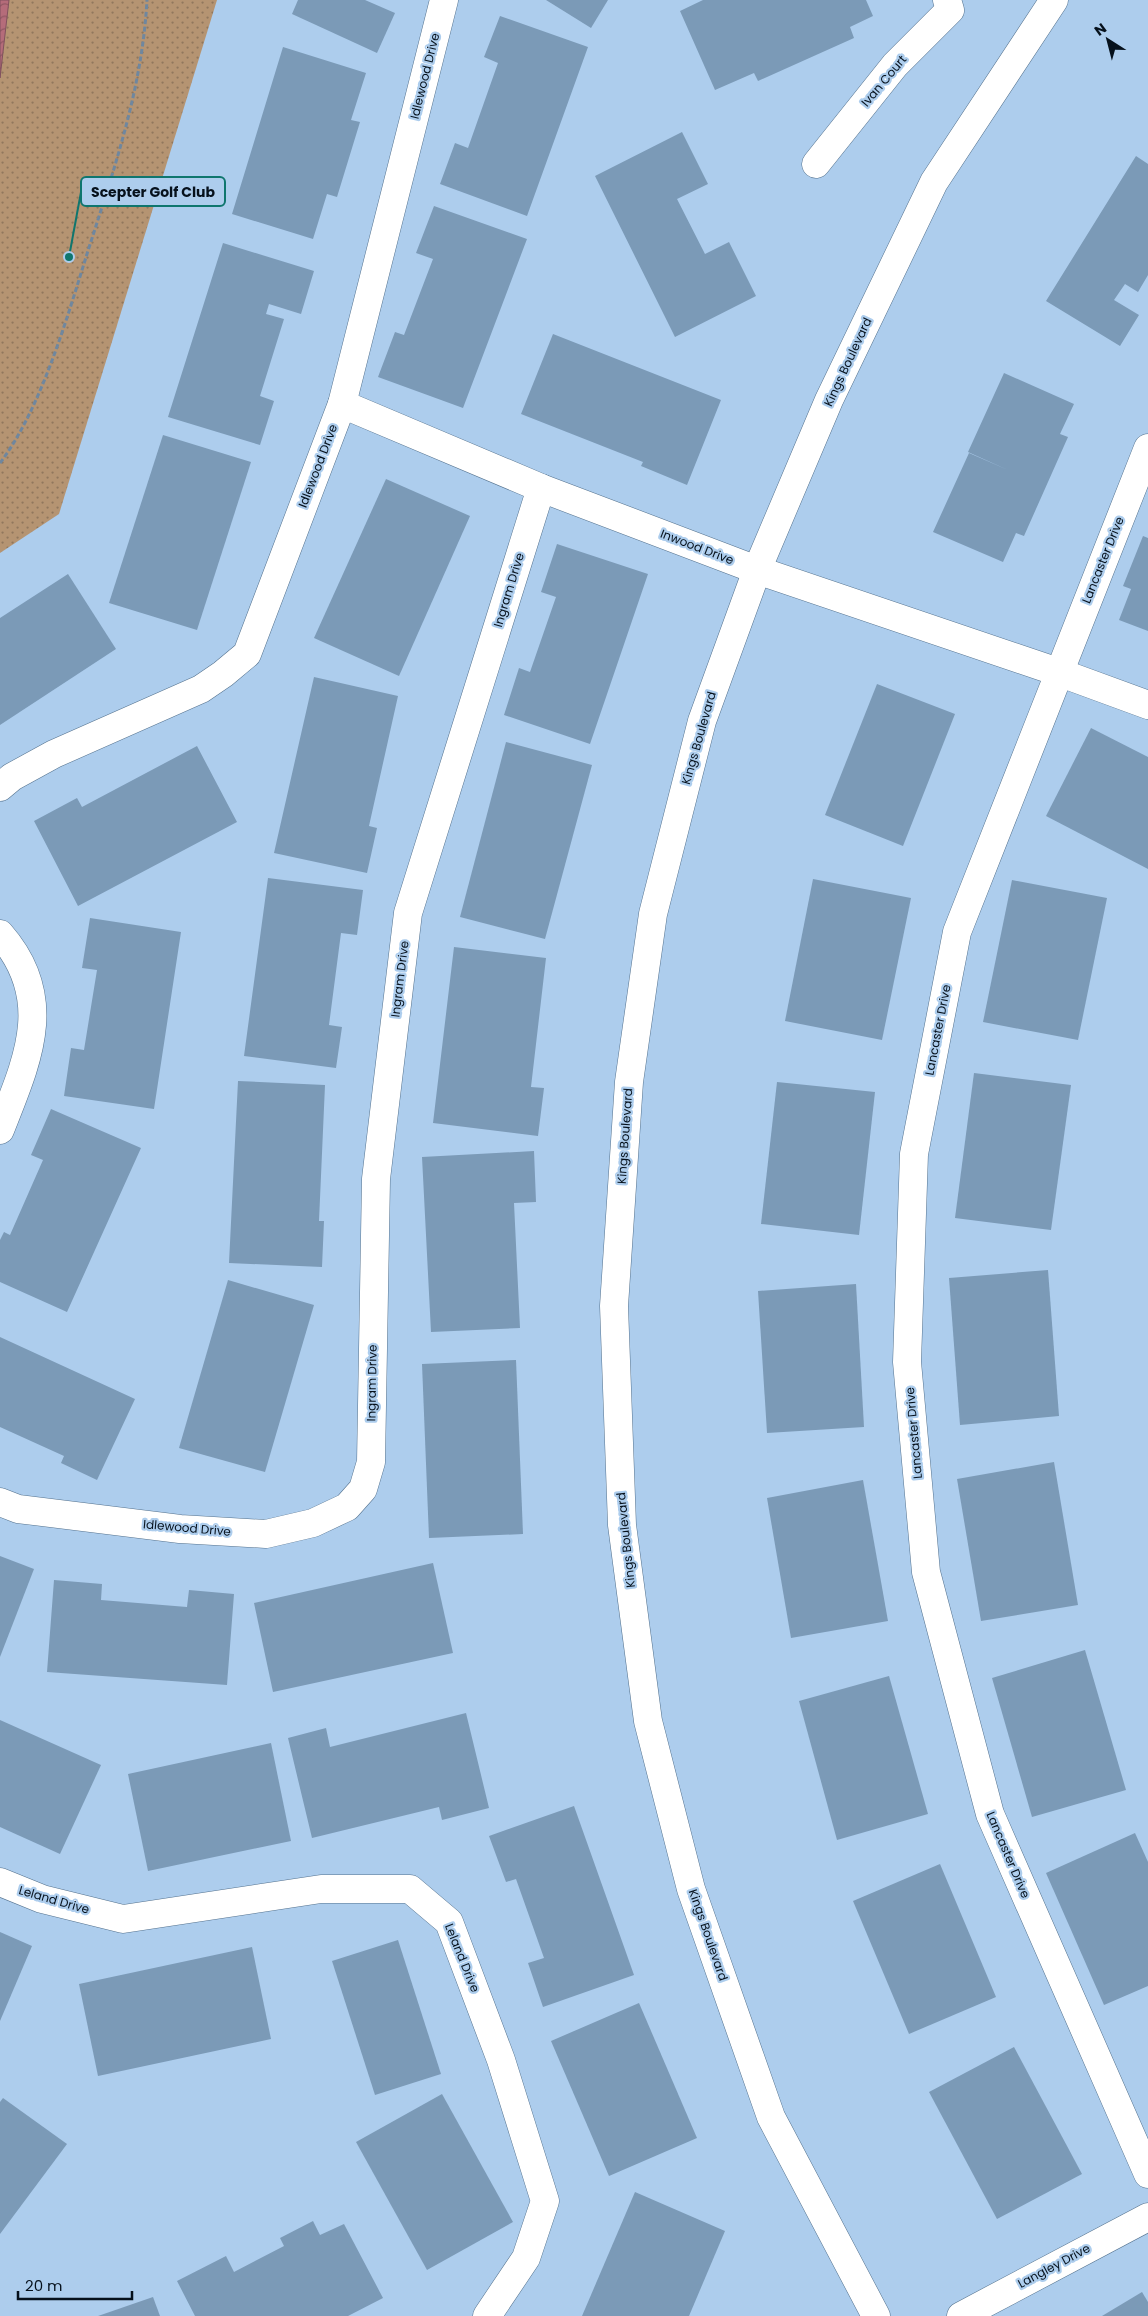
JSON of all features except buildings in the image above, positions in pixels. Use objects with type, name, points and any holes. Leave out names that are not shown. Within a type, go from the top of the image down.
[{"type":"street","name":"Idlewood Drive","points":[[0,787],[12,777],[54,754],[200,688],[223,674],[247,654],[342,404],[444,0]]},
{"type":"street","name":"Ivan Court","points":[[816,164],[895,65],[950,10],[947,0]]},
{"type":"street","name":"Kings Boulevard","points":[[876,2316],[771,2117],[691,1889],[648,1721],[622,1525],[614,1306],[630,1072],[653,914],[660,885],[702,721],[757,570],[830,400],[934,182],[1054,0]]},
{"type":"street","name":"Inwood Drive","points":[[342,404],[540,488],[757,570],[1058,672]]},
{"type":"street","name":"Lancaster Drive","points":[[1148,448],[957,932],[914,1154],[908,1362],[926,1572],[990,1814],[1148,2174]]},
{"type":"street","name":"Ingram Drive","points":[[363,1489],[371,1462],[376,1179],[408,913],[540,488]]},
{"type":"street","points":[[1058,672],[1148,705]]},
{"type":"street","points":[[0,934],[22,964],[33,1008],[30,1048],[15,1094],[0,1130]]},
{"type":"street","name":"Idlewood Drive","points":[[0,1502],[18,1509],[170,1528],[266,1534],[313,1523],[346,1506],[363,1489]]},
{"type":"street","name":"Leland Drive","points":[[0,1882],[42,1899],[123,1918],[321,1889],[410,1889],[449,1922],[501,2060],[545,2201],[526,2258],[487,2316]]},
{"type":"street","name":"Langley Drive","points":[[961,2316],[1148,2217]]},
{"type":"path","points":[[0,463],[12,447],[30,412],[75,297],[133,107],[148,0]]},
{"type":"shaded area","points":[[0,0],[217,0],[59,514],[0,553]]},
{"type":"water","points":[[0,0],[9,0],[0,78]]},
{"type":"place","name":"Scepter Golf Club","points":[[69,257]]}]
